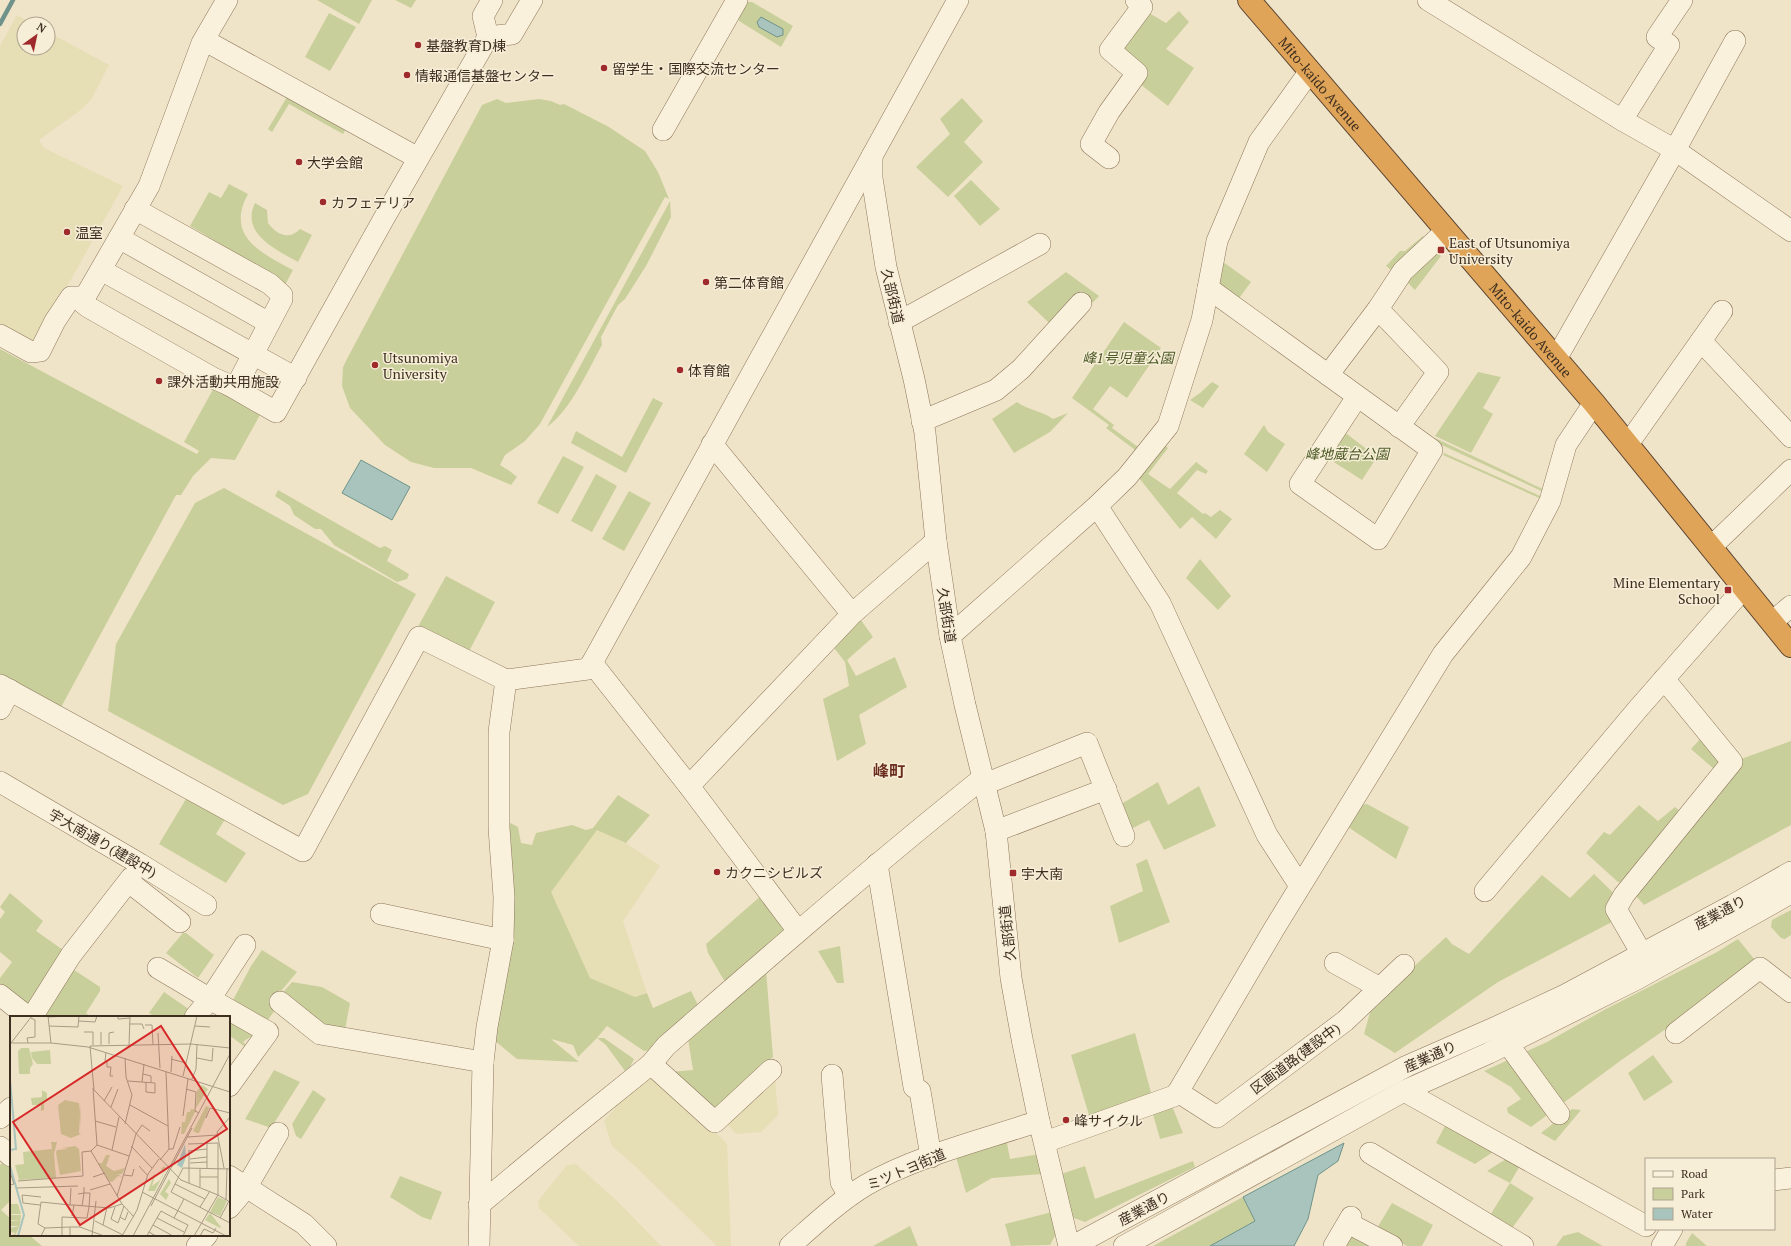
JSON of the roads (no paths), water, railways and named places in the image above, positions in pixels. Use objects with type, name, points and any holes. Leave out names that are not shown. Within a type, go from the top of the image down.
[{"type":"highway","name":"Mito-kaido Avenue","points":[[1249,0],[1594,403],[1791,646]]},
{"type":"street","points":[[227,0],[204,40],[149,186],[83,303],[213,378],[227,384],[276,412],[418,158],[488,37],[483,16],[492,0]]},
{"type":"street","points":[[488,37],[512,34],[532,0]]},
{"type":"street","points":[[663,130],[737,0]]},
{"type":"street","name":"久部街道","points":[[958,0],[872,156],[872,178],[886,267],[922,421],[936,541],[950,636],[965,705],[996,831],[1011,978],[1039,1122],[1069,1246]]},
{"type":"street","points":[[1109,158],[1091,144],[1109,112],[1137,73],[1110,50],[1142,7],[1136,0]]},
{"type":"street","points":[[1428,0],[1622,120],[1675,150],[1791,232]]},
{"type":"street","points":[[1622,120],[1669,44],[1657,37],[1682,0]]},
{"type":"street","points":[[204,40],[418,158]]},
{"type":"street","points":[[1556,359],[1735,41]]},
{"type":"street","points":[[950,636],[1097,506],[1127,477],[1168,426],[1202,320],[1210,270],[1217,240],[1259,142],[1310,71]]},
{"type":"street","points":[[0,709],[5,687],[302,851],[419,637],[506,680],[588,669],[872,156]]},
{"type":"street","points":[[135,209],[279,291],[282,295],[282,299],[239,380],[235,384],[227,384]]},
{"type":"street","points":[[1328,375],[1378,309],[1404,271],[1446,231]]},
{"type":"street","points":[[119,238],[269,323]]},
{"type":"street","points":[[899,322],[1040,244]]},
{"type":"street","points":[[101,270],[296,378]]},
{"type":"street","points":[[1208,288],[1432,450],[1378,539],[1300,484],[1357,397]]},
{"type":"street","points":[[0,335],[31,352],[40,351],[55,321],[71,296],[85,298]]},
{"type":"street","points":[[922,421],[996,390],[1021,369],[1080,303]]},
{"type":"street","points":[[1378,309],[1438,372],[1399,427]]},
{"type":"street","points":[[1628,444],[1722,311]]},
{"type":"street","points":[[1701,341],[1791,437]]},
{"type":"street","points":[[1045,1142],[1174,1096],[1178,1092],[1300,886],[1442,654],[1521,557],[1550,501],[1566,444],[1594,403]]},
{"type":"street","points":[[712,444],[852,614]]},
{"type":"street","points":[[1711,547],[1791,470]]},
{"type":"street","points":[[1097,506],[1160,603],[1267,835],[1300,886]]},
{"type":"street","points":[[689,786],[852,614],[936,541]]},
{"type":"street","points":[[1485,891],[1664,679],[1744,588]]},
{"type":"street","points":[[1772,622],[1791,606]]},
{"type":"street","points":[[592,663],[689,786],[798,931]]},
{"type":"street","points":[[1642,954],[1616,909],[1624,895],[1732,762],[1664,679]]},
{"type":"street","points":[[479,1246],[484,1062],[487,1027],[502,940],[504,897],[499,828],[499,732],[506,680]]},
{"type":"street","points":[[479,1205],[651,1064],[666,1046],[877,864],[984,781],[1087,743],[1124,836]]},
{"type":"street","name":"宇大南通り(建設中)","points":[[0,782],[140,864],[206,905]]},
{"type":"street","points":[[996,831],[1106,789]]},
{"type":"street","points":[[877,864],[914,1087],[920,1091],[931,1157]]},
{"type":"street","name":"産業通り","points":[[1124,1246],[1404,1091],[1502,1035],[1565,995],[1733,906],[1791,872]]},
{"type":"street","points":[[33,1016],[71,955],[130,880],[180,922]]},
{"type":"street","name":"産業通り","points":[[1073,1246],[1407,1066],[1502,1035],[1637,979],[1791,893]]},
{"type":"street","points":[[381,914],[502,940]]},
{"type":"street","points":[[197,1016],[210,999],[244,945]]},
{"type":"street","points":[[1335,963],[1380,988]]},
{"type":"street","name":"区画道路(建設中)","points":[[1178,1092],[1217,1117],[1345,1021],[1404,965]]},
{"type":"street","points":[[158,968],[268,1032],[230,1085]]},
{"type":"street","points":[[1676,1033],[1760,968],[1791,992]]},
{"type":"street","points":[[0,995],[27,1016]]},
{"type":"street","points":[[280,1002],[320,1034],[484,1062]]},
{"type":"street","points":[[1502,1035],[1559,1114]]},
{"type":"street","points":[[651,1064],[715,1122],[771,1070]]},
{"type":"street","points":[[832,1075],[841,1182],[849,1196]]},
{"type":"street","points":[[1404,1091],[1645,1225]]},
{"type":"street","points":[[0,1118],[10,1109]]},
{"type":"street","name":"ミツトヨ街道","points":[[790,1246],[849,1196],[883,1176],[931,1157],[1039,1122]]},
{"type":"street","points":[[230,1207],[246,1188],[278,1133]]},
{"type":"street","points":[[0,1147],[10,1155]]},
{"type":"street","points":[[1370,1153],[1523,1246]]},
{"type":"street","points":[[230,1177],[304,1224],[326,1246]]},
{"type":"street","points":[[1334,1246],[1350,1220],[1392,1246]]},
{"type":"street","points":[[197,1246],[206,1236]]},
{"type":"water","points":[[761,17],[783,29],[783,35],[777,37],[759,27],[757,22]]},
{"type":"water","points":[[361,460],[410,487],[392,520],[342,493]]},
{"type":"water","points":[[1344,1143],[1338,1161],[1318,1175],[1308,1219],[1294,1246],[1210,1246],[1255,1221],[1243,1197]]},
{"type":"waterway","points":[[0,24],[13,0]]},
{"type":"place","name":"基盤教育D棟","points":[[418,45]]},
{"type":"place","name":"留学生・国際交流センター","points":[[604,68]]},
{"type":"place","name":"情報通信基盤センター","points":[[407,75]]},
{"type":"place","name":"大学会館","points":[[299,162]]},
{"type":"place","name":"カフェテリア","points":[[323,202]]},
{"type":"place","name":"温室","points":[[67,232]]},
{"type":"place","name":"East of Utsunomiya University","points":[[1441,250]]},
{"type":"place","name":"第二体育館","points":[[706,282]]},
{"type":"place","name":"Utsunomiya University","points":[[375,365]]},
{"type":"place","name":"体育館","points":[[680,370]]},
{"type":"place","name":"課外活動共用施設","points":[[159,381]]},
{"type":"place","name":"Mine Elementary School","points":[[1728,590]]},
{"type":"place","name":"カクニシビルズ","points":[[717,872]]},
{"type":"place","name":"宇大南","points":[[1013,873]]},
{"type":"place","name":"峰サイクル","points":[[1066,1120]]},
{"type":"district","name":"峰町","points":[[889,771]]},
{"type":"park label","name":"峰1号児童公園","points":[[1128,357]]},
{"type":"park label","name":"峰地蔵台公園","points":[[1347,453]]}]
